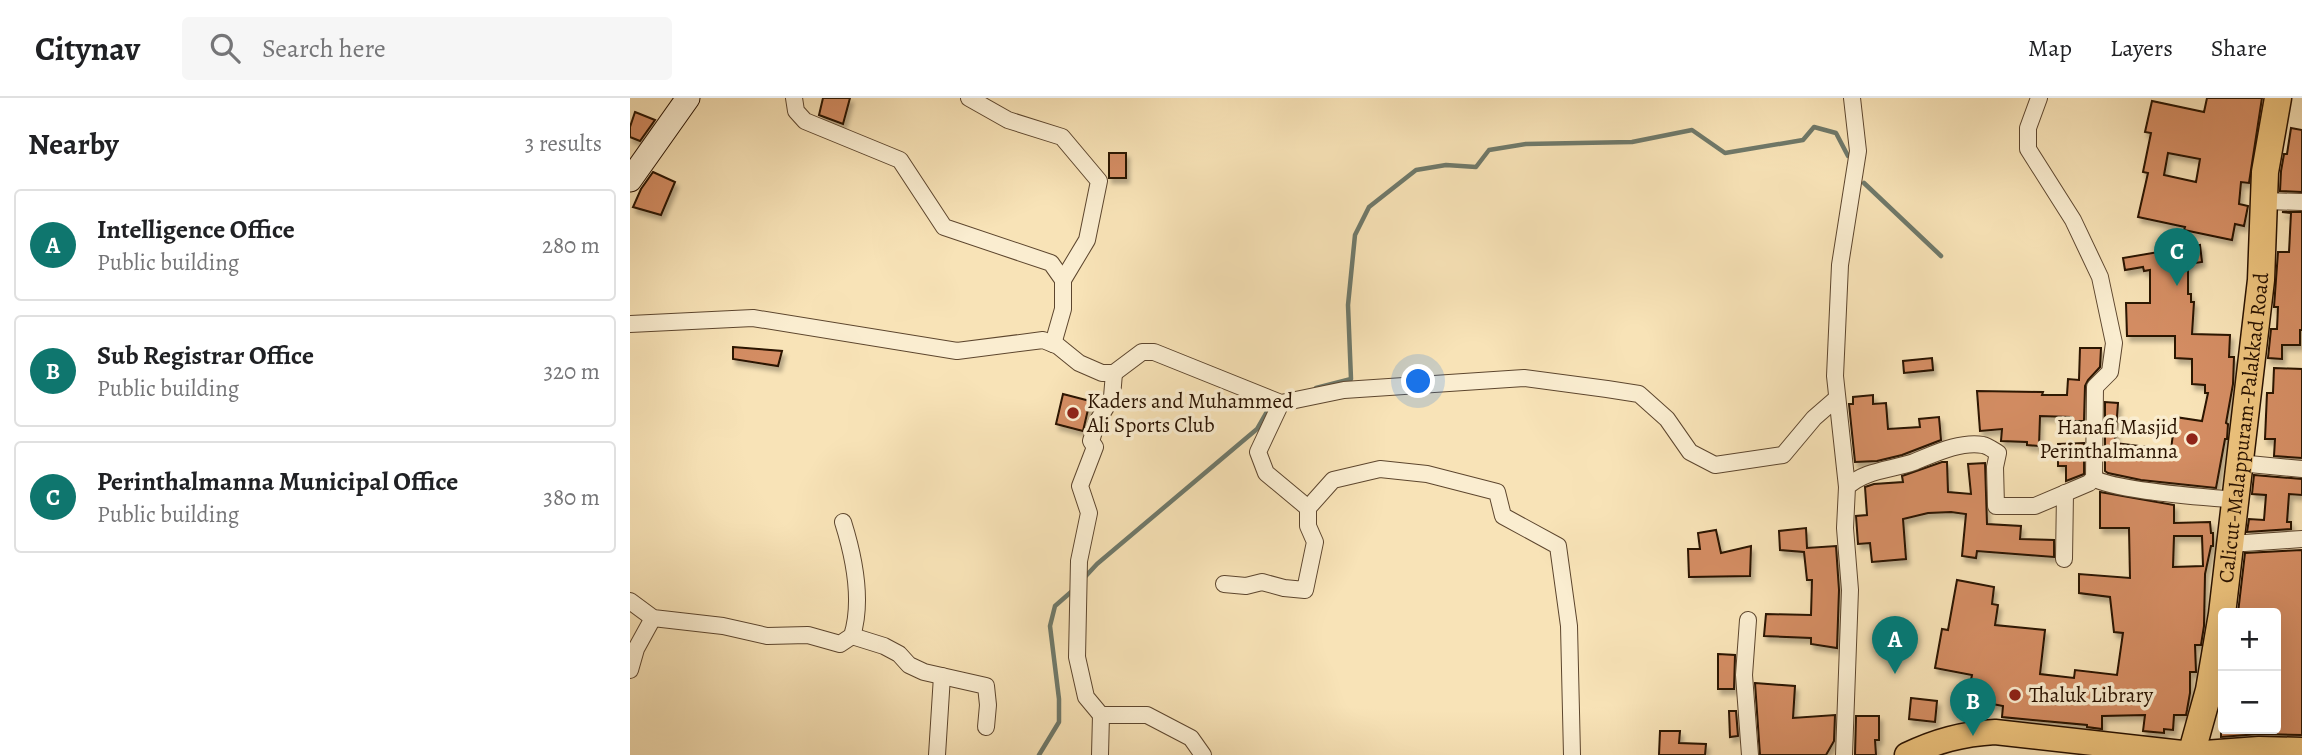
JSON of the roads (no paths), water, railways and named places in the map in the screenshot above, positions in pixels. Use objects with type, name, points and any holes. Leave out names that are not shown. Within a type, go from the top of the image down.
[{"type":"highway","name":"Calicut-Malappuram-Palakkad Road","points":[[2191,754],[2210,690],[2230,544],[2261,280],[2266,172],[2278,98]]},
{"type":"main road","points":[[630,180],[688,98]]},
{"type":"main road","points":[[1907,755],[1932,751],[1965,734],[1995,732],[2191,754],[2302,750]]},
{"type":"street","points":[[794,98],[796,111],[805,121],[900,160],[944,227],[1051,263],[1063,281]]},
{"type":"street","points":[[969,98],[1008,120],[1062,137],[1099,181],[1087,240],[1063,281],[1063,309],[1053,344]]},
{"type":"street","points":[[1844,755],[1850,590],[1845,528],[1847,487],[1835,376],[1840,265],[1858,151],[1852,98]]},
{"type":"street","points":[[1847,487],[1865,475],[1936,452],[1983,445],[1998,453],[1995,467],[1996,506],[2035,506],[2089,484],[2094,478],[2095,387],[2110,372],[2114,343],[2100,277],[2073,220],[2028,149],[2028,128],[2039,98]]},
{"type":"street","points":[[2264,201],[2302,202]]},
{"type":"street","points":[[630,324],[753,318],[957,351],[1044,340],[1079,363],[1102,373],[1114,373],[1142,352],[1154,352],[1281,403],[1344,390],[1524,378],[1639,394],[1667,419],[1690,452],[1715,465],[1783,455],[1814,418],[1837,398]]},
{"type":"street","points":[[1100,755],[1101,715],[1086,698],[1077,657],[1079,561],[1089,513],[1080,486],[1095,447],[1091,441],[1097,422],[1112,397],[1114,373]]},
{"type":"street","points":[[1281,403],[1258,452],[1266,474],[1308,508]]},
{"type":"street","points":[[2239,463],[2302,469]]},
{"type":"street","points":[[1224,584],[1246,586],[1262,582],[1305,590],[1315,542],[1308,526],[1308,508],[1333,480],[1380,469],[1427,474],[1497,492],[1503,516],[1558,546],[1569,626],[1572,755]]},
{"type":"street","points":[[2094,478],[2132,487],[2235,500]]},
{"type":"street","points":[[2064,559],[2065,493]]},
{"type":"street","points":[[630,601],[653,618],[723,626],[767,636],[808,635],[840,644],[852,636],[857,611],[852,552],[843,522]]},
{"type":"street","points":[[2230,544],[2302,539]]},
{"type":"street","points":[[630,670],[636,649],[653,618]]},
{"type":"street","points":[[1748,620],[1744,675],[1751,755]]},
{"type":"street","points":[[852,636],[884,646],[899,654],[909,665],[986,686],[986,727]]},
{"type":"street","points":[[937,755],[942,676]]},
{"type":"street","points":[[1101,715],[1147,715],[1191,738],[1203,755]]},
{"type":"waterway","points":[[1316,388],[1351,379],[1348,305],[1355,235],[1369,207],[1416,170],[1446,165],[1476,167],[1489,150],[1526,144],[1632,142],[1692,130],[1725,153],[1803,140],[1814,127],[1836,133],[1848,156]]},
{"type":"waterway","points":[[1864,183],[1941,256]]},
{"type":"waterway","points":[[1084,578],[1097,564],[1257,429],[1269,408]]},
{"type":"waterway","points":[[1039,755],[1059,722],[1059,699],[1050,626],[1055,606],[1071,592]]},
{"type":"place","name":"Perinthalmanna Municipal Office","points":[[2177,286]]},
{"type":"place","name":"Kaders and Muhammed Ali Sports Club","points":[[1073,413]]},
{"type":"place","name":"Hanafi Masjid Perinthalmanna","points":[[2192,439]]},
{"type":"place","name":"Intelligence Office","points":[[1895,674]]},
{"type":"place","name":"Thaluk Library","points":[[2015,695]]},
{"type":"place","name":"Sub Registrar Office","points":[[1973,736]]}]
